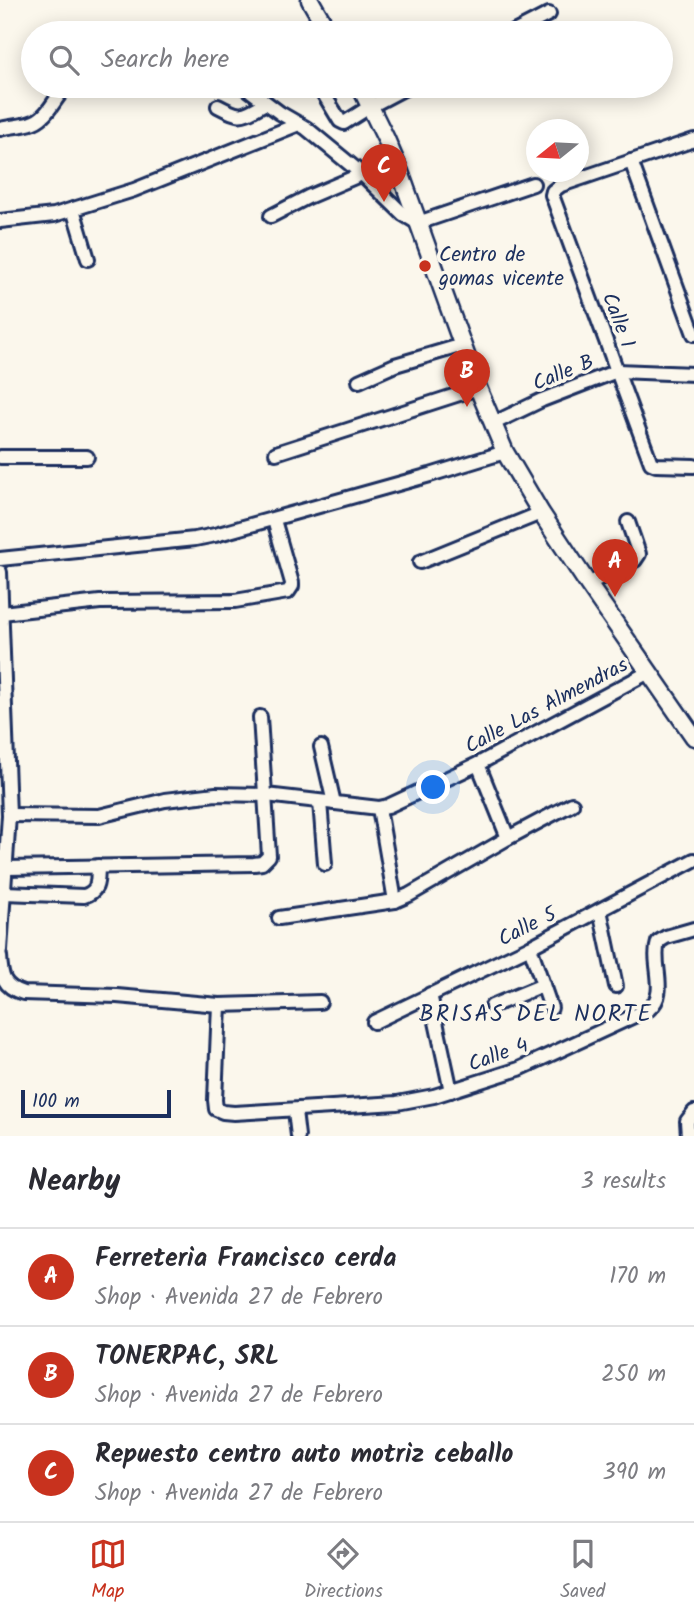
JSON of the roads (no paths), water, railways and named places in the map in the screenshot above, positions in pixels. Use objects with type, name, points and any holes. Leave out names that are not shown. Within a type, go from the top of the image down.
[{"type":"main road","points":[[310,0],[322,21]]},
{"type":"main road","points":[[367,98],[400,172],[478,388],[505,452],[588,584],[694,737]]},
{"type":"street","points":[[535,21],[549,14]]},
{"type":"street","points":[[0,129],[39,120],[57,98]]},
{"type":"street","points":[[260,98],[299,124],[366,177],[403,214],[418,223],[533,184]]},
{"type":"street","points":[[326,98],[340,121],[344,122],[386,98]]},
{"type":"street","points":[[218,106],[235,115],[242,115],[267,103]]},
{"type":"street","points":[[0,221],[54,215],[134,190],[299,124]]},
{"type":"street","points":[[694,140],[631,161],[694,334]]},
{"type":"street","name":"Calle 1","points":[[631,161],[561,185],[553,191],[553,200],[651,463],[694,466]]},
{"type":"street","points":[[271,216],[308,197],[366,177],[384,179],[400,172]]},
{"type":"street","points":[[74,209],[88,259]]},
{"type":"street","points":[[359,380],[395,365],[463,345]]},
{"type":"street","name":"Calle B","points":[[492,424],[542,400],[617,371],[694,374]]},
{"type":"street","points":[[276,453],[478,388]]},
{"type":"street","points":[[0,559],[195,539],[274,520],[505,452]]},
{"type":"street","points":[[0,457],[87,457]]},
{"type":"street","points":[[420,562],[541,513]]},
{"type":"street","points":[[2,613],[100,602],[235,601],[288,592],[292,583],[274,520]]},
{"type":"street","points":[[588,584],[635,560],[639,554],[628,522]]},
{"type":"street","points":[[0,572],[9,814],[0,950]]},
{"type":"street","name":"Calle Las Almendras","points":[[9,814],[99,816],[165,800],[216,794],[266,795],[379,808],[478,764],[649,672]]},
{"type":"street","points":[[4,875],[98,866],[262,863],[269,856],[260,717]]},
{"type":"street","points":[[321,747],[334,803]]},
{"type":"street","points":[[478,764],[508,838]]},
{"type":"street","points":[[320,802],[325,864]]},
{"type":"street","points":[[279,918],[395,901],[572,804]]},
{"type":"street","points":[[379,808],[395,901]]},
{"type":"street","name":"Calle 5","points":[[374,1022],[530,947],[694,859]]},
{"type":"street","points":[[4,893],[91,894],[95,891],[98,866]]},
{"type":"street","points":[[600,910],[616,986]]},
{"type":"street","name":"Calle 4","points":[[451,1091],[519,1069],[649,1009],[659,993],[656,956],[658,942],[694,929]]},
{"type":"street","points":[[530,947],[551,1008]]},
{"type":"street","points":[[0,956],[7,992],[117,996],[219,1005],[320,1002]]},
{"type":"street","points":[[492,1006],[543,985]]},
{"type":"street","points":[[219,1005],[216,1109],[234,1113],[295,1111],[397,1103],[451,1091],[430,994]]},
{"type":"street","points":[[295,1111],[298,1136]]},
{"type":"street","points":[[690,1134],[687,1121],[694,1112]]},
{"type":"place","name":"Repuesto centro auto motriz ceballo","points":[[384,202]]},
{"type":"place","name":"Centro de gomas vicente","points":[[425,266]]},
{"type":"place","name":"TONERPAC, SRL","points":[[467,407]]},
{"type":"place","name":"Ferreteria Francisco cerda","points":[[615,597]]},
{"type":"district","name":"BRISAS DEL NORTE","points":[[536,1013]]}]
